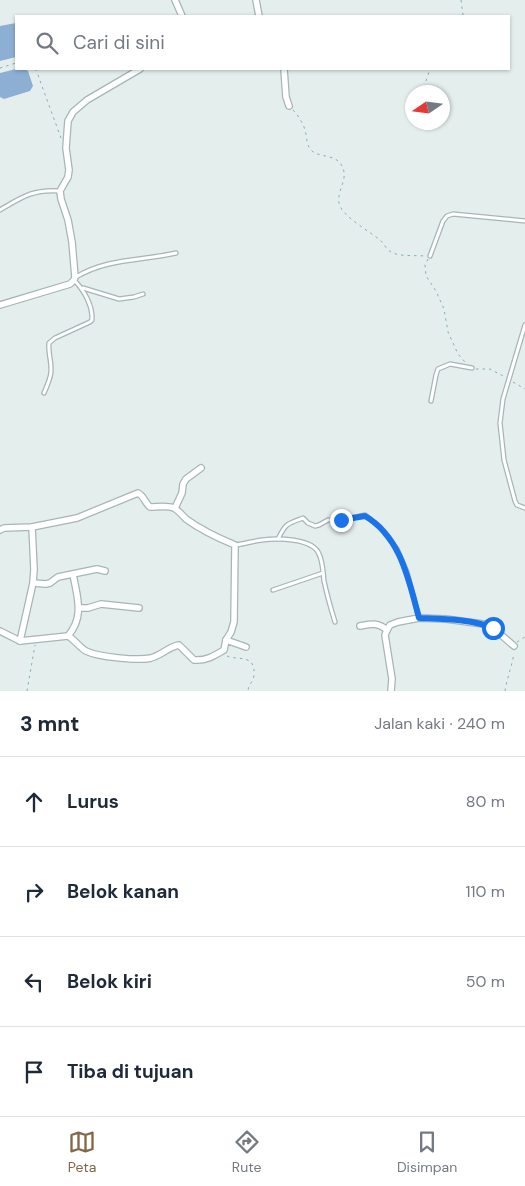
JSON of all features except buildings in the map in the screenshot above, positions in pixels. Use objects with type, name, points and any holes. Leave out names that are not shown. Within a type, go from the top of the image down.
[{"type":"street","points":[[174,0],[182,15]]},
{"type":"street","points":[[256,0],[259,15]]},
{"type":"street","points":[[0,305],[70,284],[75,279],[69,227],[60,191],[68,178],[69,170],[66,148],[68,121],[73,112],[88,100],[138,70]]},
{"type":"street","points":[[284,70],[286,97],[289,106]]},
{"type":"street","points":[[175,508],[186,479],[201,468]]},
{"type":"street","points":[[0,530],[8,527],[32,527],[78,518],[138,493],[142,495],[150,507],[169,506],[175,508],[184,518],[210,534],[235,545],[234,622],[224,650],[210,658],[194,660],[179,645],[154,657],[137,660],[115,657],[88,652],[68,636]]},
{"type":"street","points":[[20,641],[33,583],[32,527]]},
{"type":"street","points":[[33,583],[46,584],[58,577],[97,569],[105,571]]},
{"type":"street","points":[[0,631],[20,641],[68,636],[74,629],[79,608],[73,574]]},
{"type":"street","points":[[79,608],[88,608],[101,604],[139,608]]},
{"type":"street","points":[[391,691],[392,679],[385,635],[386,630],[390,626],[398,622],[419,618],[446,619],[483,624],[493,628],[514,646]]},
{"type":"street","points":[[360,626],[381,625],[386,630]]},
{"type":"street","points":[[226,640],[246,647]]},
{"type":"lane","points":[[0,210],[32,192],[60,191]]},
{"type":"lane","points":[[430,256],[443,221],[447,216],[453,214],[525,221]]},
{"type":"lane","points":[[44,393],[52,369],[48,352],[49,343],[55,338],[92,320],[92,311],[82,288],[75,279],[88,270],[115,262],[162,257],[176,253]]},
{"type":"lane","points":[[82,288],[119,299],[143,294]]},
{"type":"lane","points":[[525,325],[508,379],[500,422],[504,460],[515,501],[525,508]]},
{"type":"lane","points":[[431,401],[438,369],[450,364],[472,368]]},
{"type":"lane","points":[[278,539],[288,524],[304,518],[308,523],[315,526],[328,520],[365,516],[380,527],[397,549],[407,572],[419,618]]},
{"type":"lane","points":[[235,545],[278,539],[297,541],[312,546],[320,555],[328,599],[336,622]]},
{"type":"lane","points":[[273,590],[323,573]]},
{"type":"path","points":[[461,0],[462,15]]},
{"type":"path","points":[[0,68],[15,63]]},
{"type":"path","points":[[36,70],[66,148]]},
{"type":"path","points":[[426,81],[430,70]]},
{"type":"path","points":[[289,106],[297,114],[304,127],[308,146],[312,151],[334,158],[341,164],[344,173],[338,195],[340,206],[345,214],[382,242],[390,252],[430,256],[424,265],[426,276],[436,291],[444,309],[448,332],[458,354],[472,368],[490,369],[525,389]]},
{"type":"path","points":[[506,691],[507,680],[513,662],[514,646],[525,637]]},
{"type":"path","points":[[27,691],[36,640]]},
{"type":"path","points":[[224,650],[227,656],[247,660],[252,665],[253,681],[248,687],[248,691]]},
{"type":"water","points":[[15,23],[15,57],[0,61],[0,26]]},
{"type":"water","points":[[15,69],[26,70],[33,86],[30,91],[4,99],[0,97],[0,73]]},
{"type":"route","points":[[341,520],[365,516],[380,527],[397,549],[407,572],[419,618],[446,619],[483,624],[493,628]]}]
